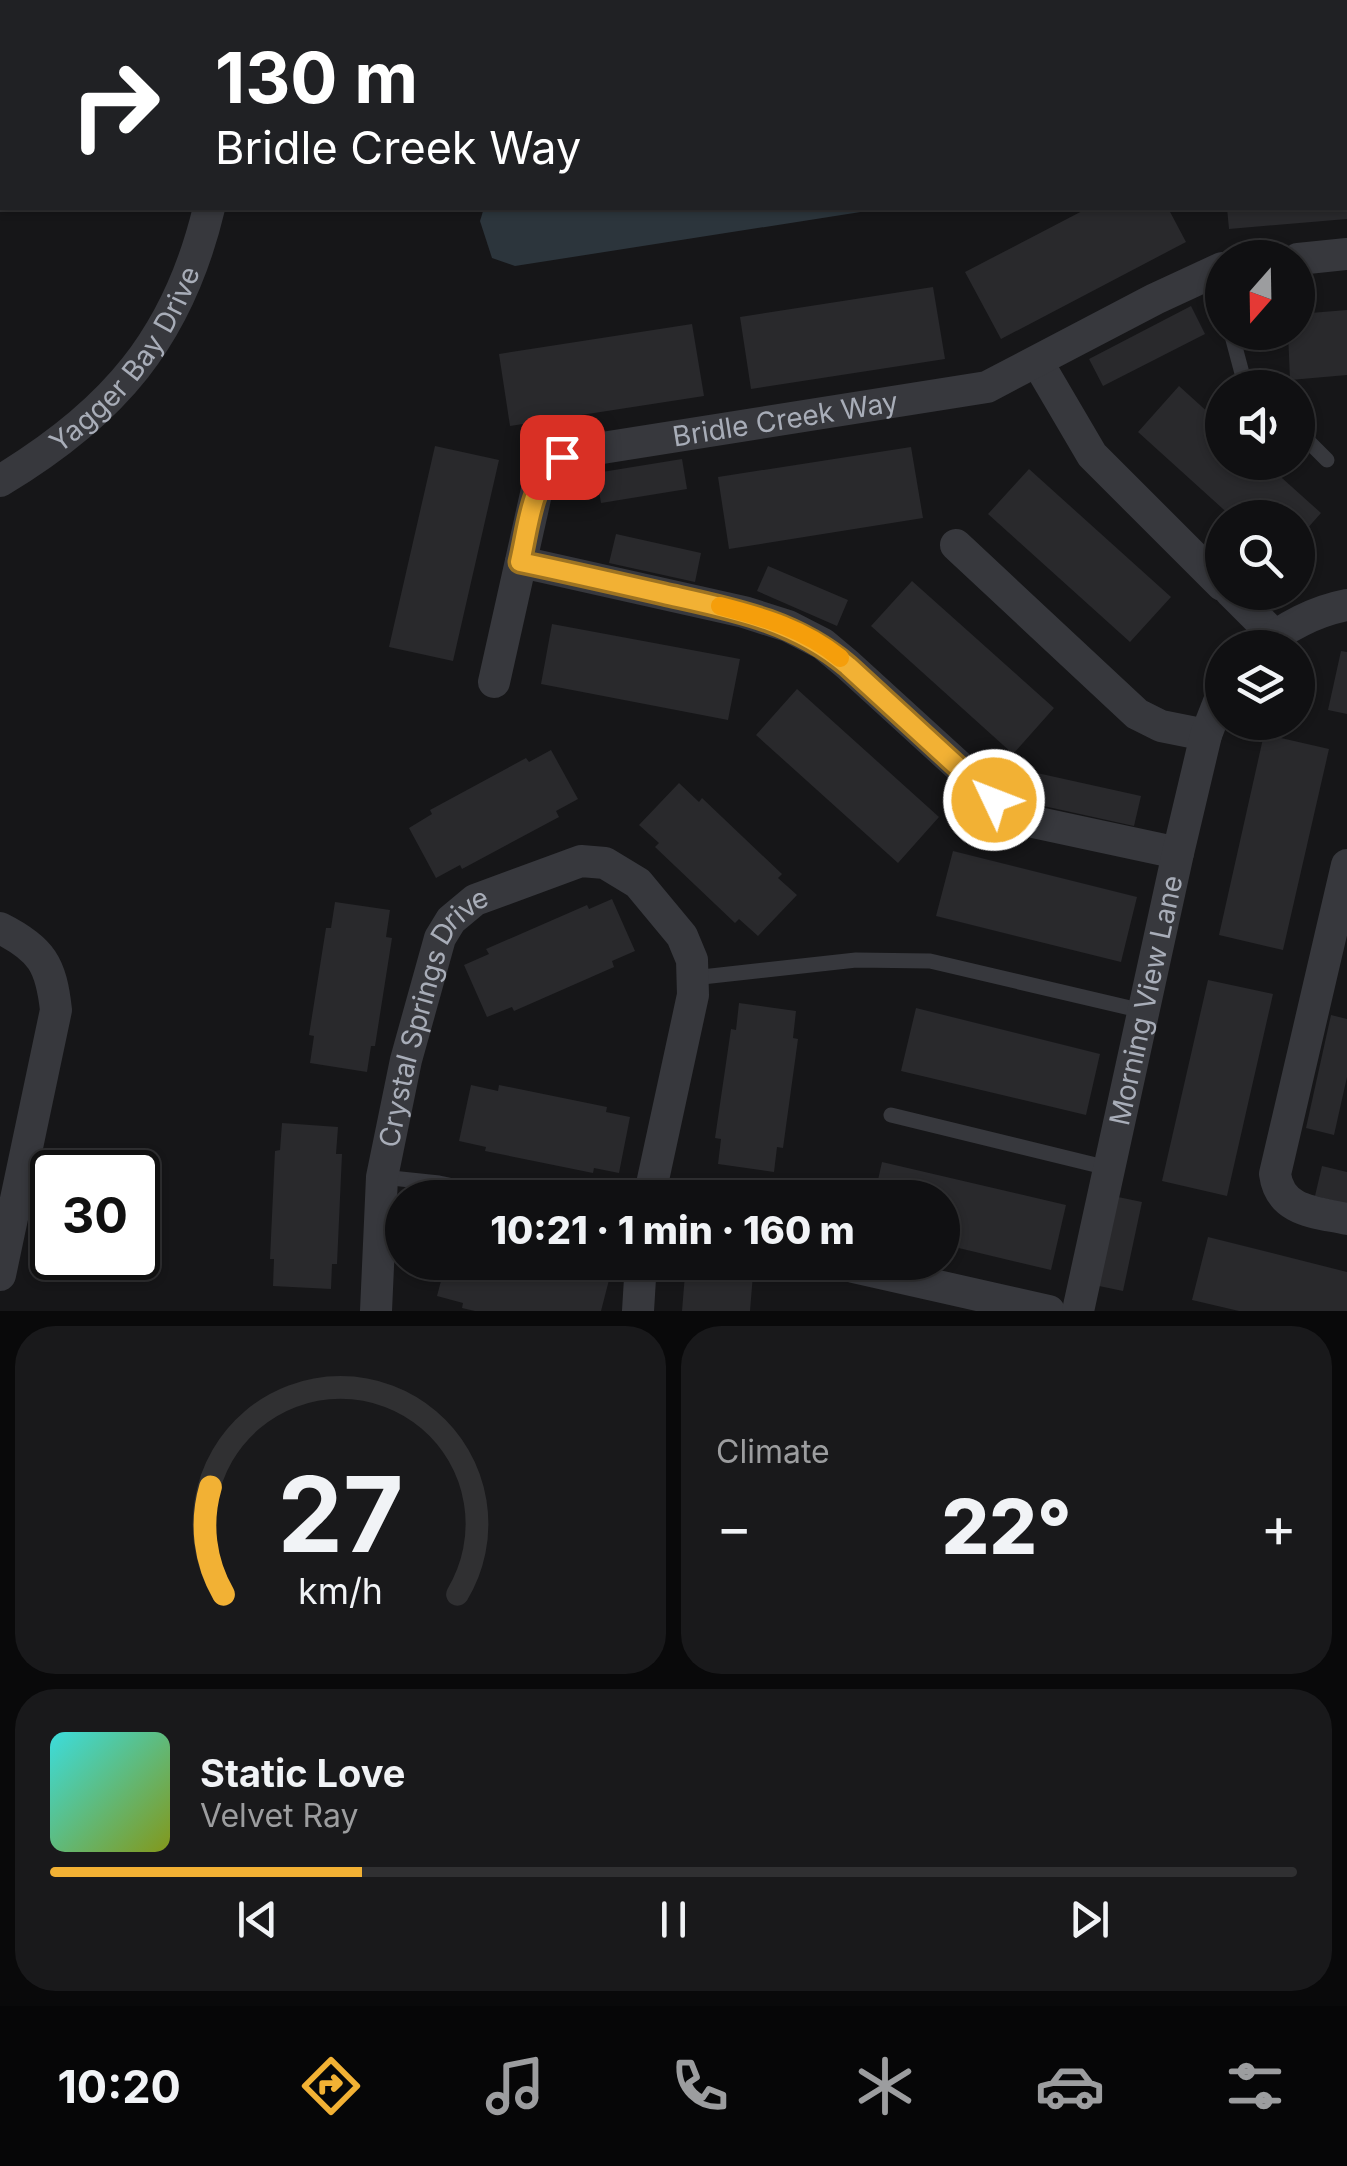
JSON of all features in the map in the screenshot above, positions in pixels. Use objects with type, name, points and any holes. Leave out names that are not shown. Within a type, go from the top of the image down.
[{"type":"street","name":"Yagger Bay Drive","points":[[0,481],[66,438],[114,396],[154,343],[184,285],[208,210]]},
{"type":"street","points":[[1315,257],[1347,254]]},
{"type":"street","name":"Bridle Creek Way","points":[[494,682],[538,485],[548,468],[562,457],[737,425],[988,387],[1155,299],[1205,284]]},
{"type":"street","points":[[1038,362],[1092,456],[1205,567]]},
{"type":"street","points":[[956,545],[1137,714],[1161,726],[1205,735]]},
{"type":"street","points":[[520,562],[744,612],[788,626],[823,644],[1009,812],[1029,821],[1178,853]]},
{"type":"street","points":[[1287,630],[1326,609],[1347,606]]},
{"type":"street","points":[[1244,610],[1259,630]]},
{"type":"street","name":"Morning View Lane","points":[[1078,1311],[1205,739]]},
{"type":"street","name":"Crystal Springs Drive","points":[[376,1311],[382,1177],[418,1014],[440,938],[451,920],[475,900],[581,861],[606,862],[638,883],[682,936],[692,960],[692,978]]},
{"type":"street","points":[[1347,865],[1275,1174],[1281,1192],[1298,1208],[1347,1218]]},
{"type":"street","points":[[0,928],[27,944],[45,962],[56,1010],[0,1276]]},
{"type":"street","points":[[653,1180],[693,996],[692,978]]},
{"type":"street","points":[[638,1311],[640,1280]]},
{"type":"street","points":[[891,1280],[961,1302],[1050,1311]]},
{"type":"lane","points":[[1315,448],[1327,460]]},
{"type":"lane","points":[[692,978],[856,960],[930,961],[1142,1010]]},
{"type":"lane","points":[[890,1115],[1108,1168]]},
{"type":"lane","points":[[382,1177],[410,1180]]},
{"type":"shaded area","points":[[483,210],[873,210],[515,266],[492,258],[480,221]]},
{"type":"building","points":[[1084,210],[1169,210],[1186,242],[1001,339],[965,272]]},
{"type":"building","points":[[1227,210],[1347,210],[1347,219],[1229,229]]},
{"type":"building","points":[[933,287],[945,359],[751,389],[740,317]]},
{"type":"building","points":[[1191,306],[1205,334],[1103,386],[1089,359]]},
{"type":"building","points":[[1347,310],[1347,375],[1315,378],[1315,370],[1290,370],[1289,350],[1315,350],[1315,313]]},
{"type":"building","points":[[692,324],[704,396],[510,426],[499,354]]},
{"type":"building","points":[[1179,386],[1205,410],[1205,480],[1284,480],[1306,500],[1213,500],[1138,432]]},
{"type":"building","points":[[435,446],[499,460],[453,661],[389,647]]},
{"type":"building","points":[[911,447],[923,518],[729,549],[718,477]]},
{"type":"building","points":[[682,459],[687,489],[601,503],[596,473]]},
{"type":"building","points":[[1029,469],[1171,597],[1130,642],[988,514]]},
{"type":"building","points":[[616,534],[701,553],[695,582],[609,563]]},
{"type":"building","points":[[768,566],[848,600],[837,626],[757,591]]},
{"type":"building","points":[[912,581],[1054,708],[1013,754],[871,626]]},
{"type":"building","points":[[552,624],[740,659],[728,720],[541,684]]},
{"type":"building","points":[[1341,651],[1347,652],[1347,714],[1328,710]]},
{"type":"building","points":[[797,689],[939,817],[898,863],[756,735]]},
{"type":"building","points":[[1263,740],[1290,740],[1329,749],[1283,950],[1219,935]]},
{"type":"building","points":[[551,750],[578,799],[556,811],[559,817],[462,869],[460,865],[436,878],[409,828],[432,814],[430,810],[526,758],[529,762]]},
{"type":"building","points":[[1028,771],[1141,796],[1134,826],[1021,801]]},
{"type":"building","points":[[679,783],[699,802],[702,798],[782,874],[778,878],[797,895],[758,936],[739,919],[735,923],[655,847],[659,843],[639,825]]},
{"type":"building","points":[[953,851],[1137,897],[1121,962],[936,916]]},
{"type":"building","points":[[612,899],[635,951],[612,961],[614,967],[514,1011],[512,1007],[487,1017],[464,965],[489,954],[486,949],[587,905],[589,909]]},
{"type":"building","points":[[335,902],[390,910],[386,937],[392,938],[375,1046],[371,1046],[367,1072],[310,1063],[314,1036],[309,1035],[326,928],[331,928]]},
{"type":"building","points":[[1208,980],[1273,994],[1227,1196],[1162,1181]]},
{"type":"building","points":[[739,1003],[796,1011],[793,1038],[798,1039],[783,1148],[777,1147],[774,1172],[718,1164],[721,1139],[715,1138],[731,1029],[736,1030]]},
{"type":"building","points":[[916,1008],[1100,1054],[1086,1115],[901,1071]]},
{"type":"building","points":[[1331,1015],[1347,1019],[1347,1077],[1334,1135],[1306,1128]]},
{"type":"building","points":[[471,1085],[498,1091],[499,1085],[607,1107],[606,1112],[630,1117],[619,1173],[594,1168],[593,1173],[485,1151],[486,1147],[459,1141]]},
{"type":"building","points":[[282,1123],[338,1127],[336,1154],[342,1154],[337,1264],[332,1264],[331,1289],[273,1286],[274,1259],[270,1259],[275,1151],[280,1150]]},
{"type":"building","points":[[882,1162],[959,1180],[878,1180]]},
{"type":"building","points":[[1322,1166],[1347,1172],[1347,1204],[1315,1196]]},
{"type":"building","points":[[960,1180],[1066,1205],[1051,1270],[960,1248]]},
{"type":"building","points":[[1118,1197],[1142,1202],[1123,1291],[1099,1286]]},
{"type":"building","points":[[1208,1237],[1347,1272],[1347,1311],[1239,1311],[1192,1300]]},
{"type":"building","points":[[441,1280],[609,1280],[601,1311],[475,1311],[462,1308],[463,1303],[437,1296]]},
{"type":"building","points":[[685,1280],[753,1280],[750,1311],[682,1311]]},
{"type":"slow traffic","points":[[720,606],[788,626],[823,644],[840,658]]},
{"type":"route","points":[[562,457],[548,468],[538,485],[520,562],[744,612],[788,626],[823,644],[994,800]]}]
